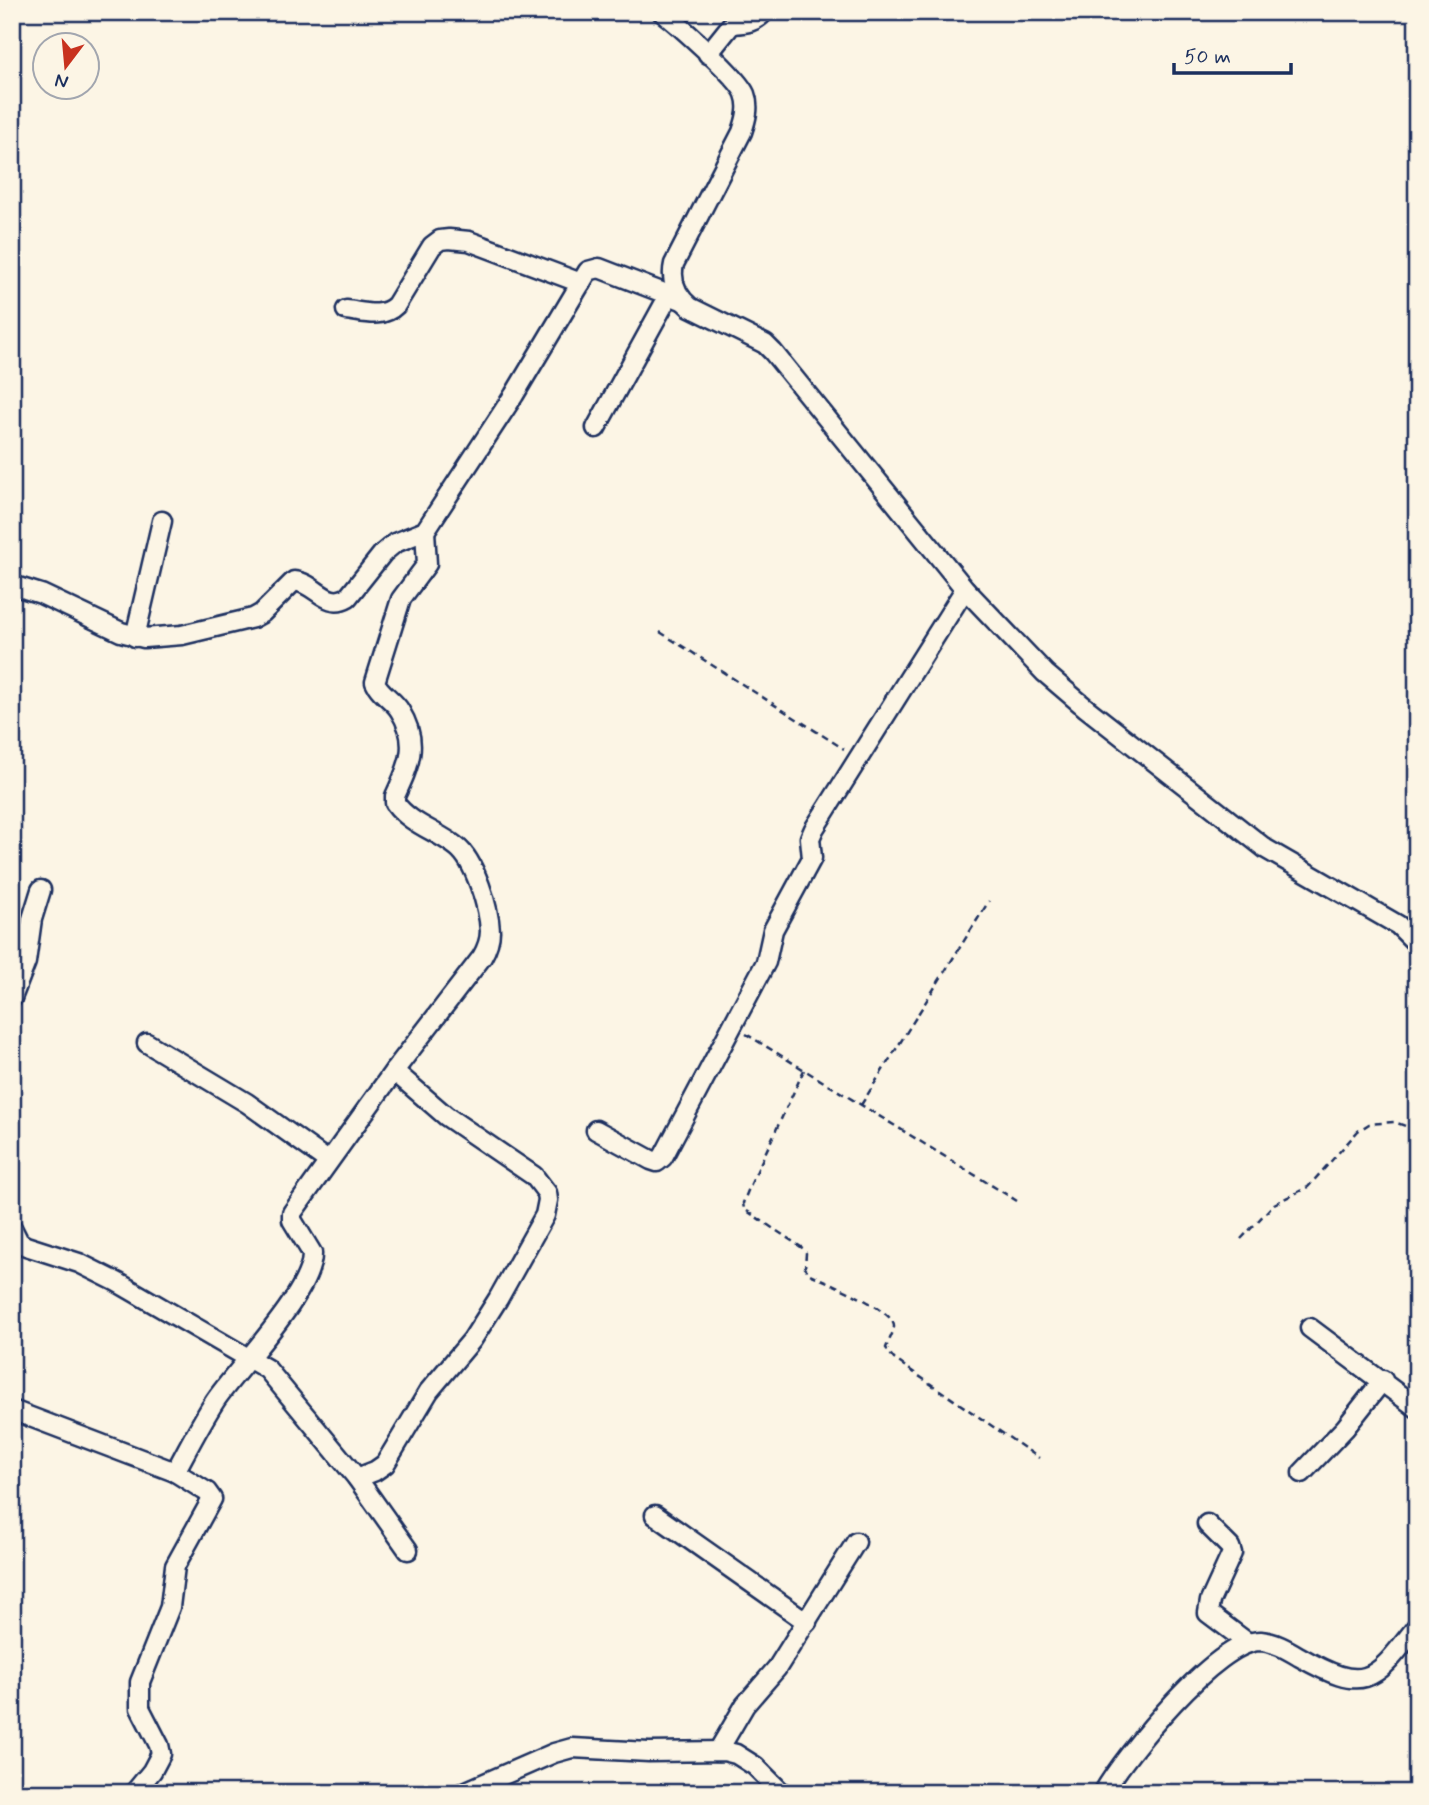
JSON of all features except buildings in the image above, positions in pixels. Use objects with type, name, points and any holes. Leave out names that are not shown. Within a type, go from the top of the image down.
[{"type":"street","points":[[596,428],[676,298],[674,264],[747,118],[745,94],[741,86],[662,12]]},
{"type":"street","points":[[708,54],[732,24],[750,23],[764,12]]},
{"type":"street","points":[[346,310],[378,314],[390,311],[432,246],[440,240],[469,241],[581,283]]},
{"type":"street","points":[[12,585],[41,594],[135,637],[144,638],[182,635],[253,618],[262,613],[294,581],[301,582],[332,601],[348,597],[389,548],[425,531],[514,395],[587,271],[599,268],[676,298],[765,344],[965,589],[1012,640],[1086,708],[1266,849],[1398,925],[1417,944]]},
{"type":"street","points":[[135,637],[162,522]]},
{"type":"street","points":[[175,1472],[216,1401],[286,1310],[308,1272],[312,1253],[292,1220],[292,1213],[394,1071],[482,957],[490,933],[486,909],[470,862],[460,849],[413,820],[395,803],[395,796],[411,759],[412,750],[400,710],[375,682],[401,599],[427,564],[425,531]]},
{"type":"street","points":[[596,1130],[651,1160],[660,1161],[766,962],[773,930],[812,858],[810,838],[814,829],[965,589]]},
{"type":"street","points":[[12,998],[26,962],[32,919],[41,890]]},
{"type":"street","points":[[147,1043],[247,1103],[328,1161]]},
{"type":"street","points":[[357,1478],[385,1464],[429,1391],[472,1340],[529,1246],[545,1215],[548,1200],[547,1193],[534,1176],[446,1116],[394,1071]]},
{"type":"street","points":[[12,1228],[19,1242],[26,1246],[79,1264],[267,1369],[357,1478],[408,1550]]},
{"type":"street","points":[[1310,1328],[1417,1408]]},
{"type":"street","points":[[1303,1473],[1345,1428],[1383,1381]]},
{"type":"street","points":[[12,1410],[175,1472],[207,1492],[212,1499],[175,1566],[170,1607],[140,1682],[140,1708],[161,1754],[152,1771],[134,1793]]},
{"type":"street","points":[[655,1515],[807,1622]]},
{"type":"street","points":[[1207,1524],[1230,1547],[1232,1553],[1210,1601],[1208,1613],[1248,1643]]},
{"type":"street","points":[[718,1751],[745,1705],[777,1668],[856,1542]]},
{"type":"street","points":[[1103,1793],[1119,1767],[1202,1672],[1234,1649],[1248,1643],[1268,1642],[1327,1671],[1346,1678],[1361,1679],[1381,1671],[1417,1626]]},
{"type":"street","points":[[467,1792],[554,1753],[572,1748],[649,1752],[718,1751],[736,1755],[755,1766],[782,1793]]},
{"type":"path","points":[[660,632],[858,758]]},
{"type":"path","points":[[861,1105],[989,901]]},
{"type":"path","points":[[733,1026],[1017,1201]]},
{"type":"path","points":[[804,1070],[749,1188],[744,1209],[804,1249],[807,1253],[805,1268],[810,1274],[879,1308],[891,1318],[894,1328],[886,1349],[888,1353],[1039,1458]]},
{"type":"path","points":[[1241,1239],[1274,1204],[1308,1187],[1358,1131],[1369,1125],[1394,1122],[1417,1130]]}]
